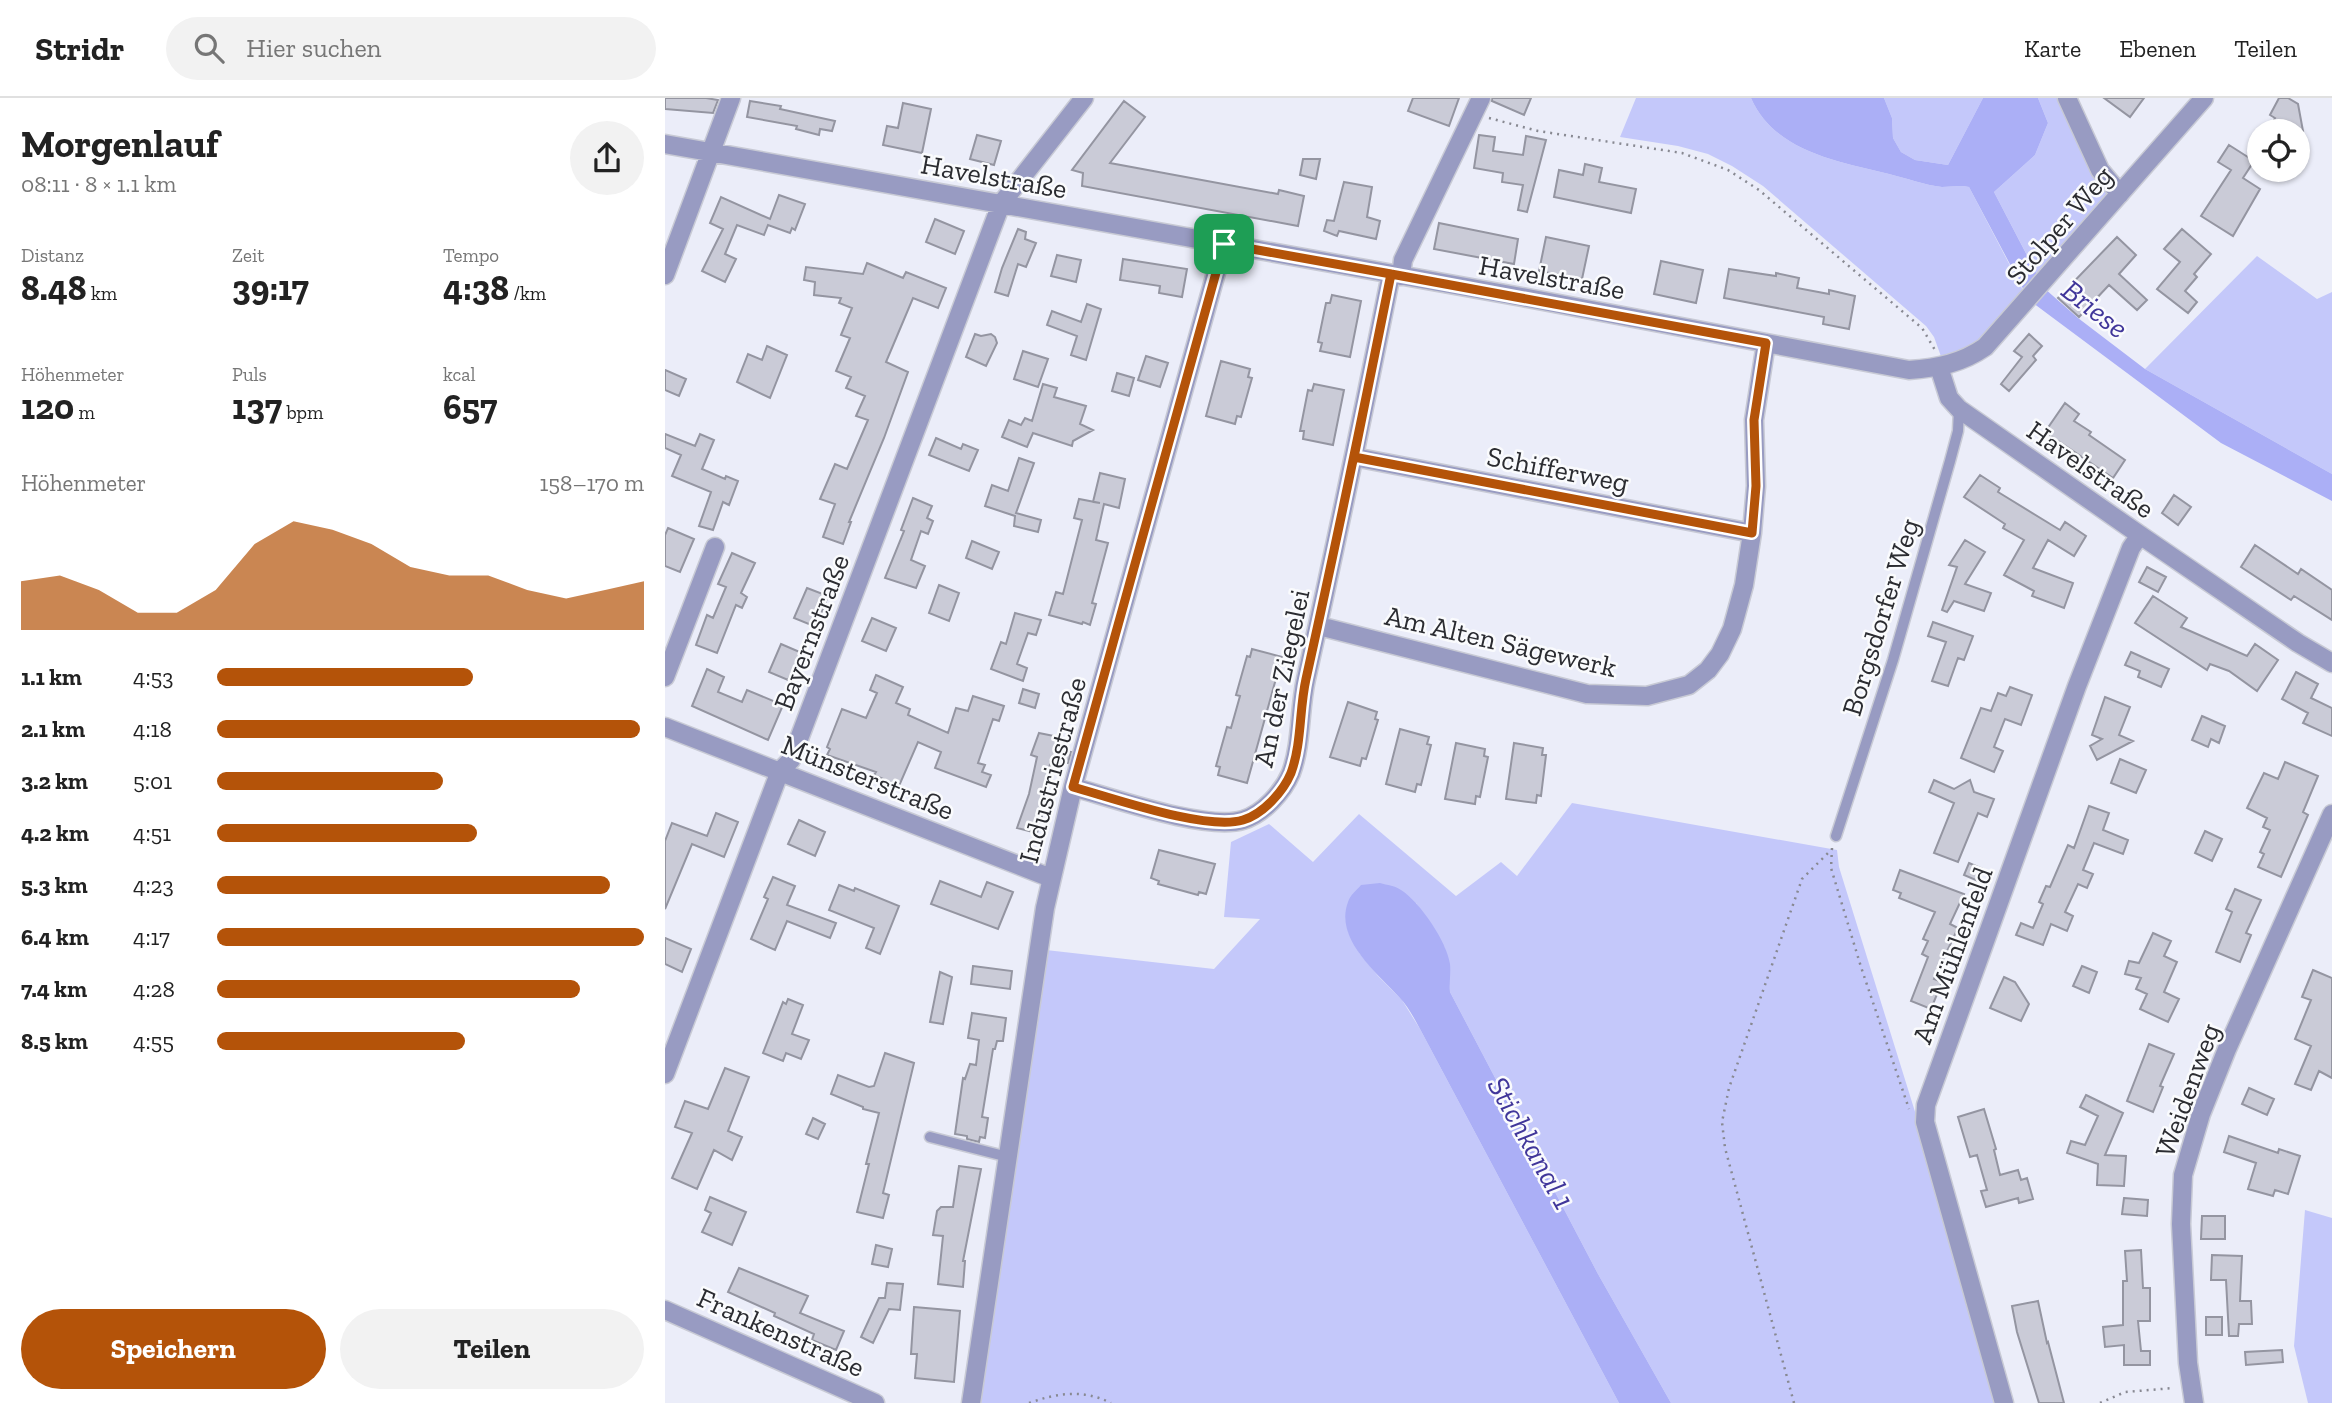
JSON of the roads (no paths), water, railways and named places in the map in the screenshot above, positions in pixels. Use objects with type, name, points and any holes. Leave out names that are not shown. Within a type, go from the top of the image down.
[{"type":"street","points":[[665,275],[731,98]]},
{"type":"street","name":"Bayernstraße","points":[[665,1074],[780,771],[791,760],[1001,204],[1084,98]]},
{"type":"street","points":[[2067,98],[2100,170],[2120,194]]},
{"type":"street","name":"Stolper Weg","points":[[1939,367],[1963,360],[1985,347],[2204,98]]},
{"type":"street","name":"An der Ziegelei","points":[[1073,787],[1189,819],[1218,823],[1244,820],[1261,810],[1282,790],[1291,773],[1296,754],[1305,682],[1396,275],[1477,106]]},
{"type":"street","name":"Havelstraße","points":[[665,144],[1886,366],[1909,370],[1939,367],[1949,398],[1959,409],[2298,643],[2332,663]]},
{"type":"street","name":"Industriestraße","points":[[971,1403],[1051,878],[1073,787],[1224,244]]},
{"type":"street","name":"Am Alten Sägewerk","points":[[1319,626],[1587,694],[1647,696],[1689,685],[1708,670],[1720,654],[1732,629],[1744,585],[1756,486],[1754,420],[1766,343]]},
{"type":"street","name":"Schifferweg","points":[[1354,457],[1752,533]]},
{"type":"street","name":"Am Mühlenfeld","points":[[2004,1403],[1927,1128],[1926,1105],[2077,686],[2131,548],[2140,535]]},
{"type":"street","points":[[665,677],[715,547]]},
{"type":"street","name":"Münsterstraße","points":[[665,727],[1051,878]]},
{"type":"street","name":"Weidenweg","points":[[2192,1395],[2181,1224],[2183,1175],[2201,1114],[2227,1049],[2332,814]]},
{"type":"street","name":"Frankenstraße","points":[[665,1310],[875,1403]]},
{"type":"lane","name":"Borgsdorfer Weg","points":[[1836,836],[1893,660],[1958,431],[1959,409]]},
{"type":"lane","points":[[930,1137],[1008,1157]]},
{"type":"water label","name":"Briese","points":[[2095,309]]},
{"type":"water label","name":"Stichkanal 1","points":[[1531,1143]]}]
